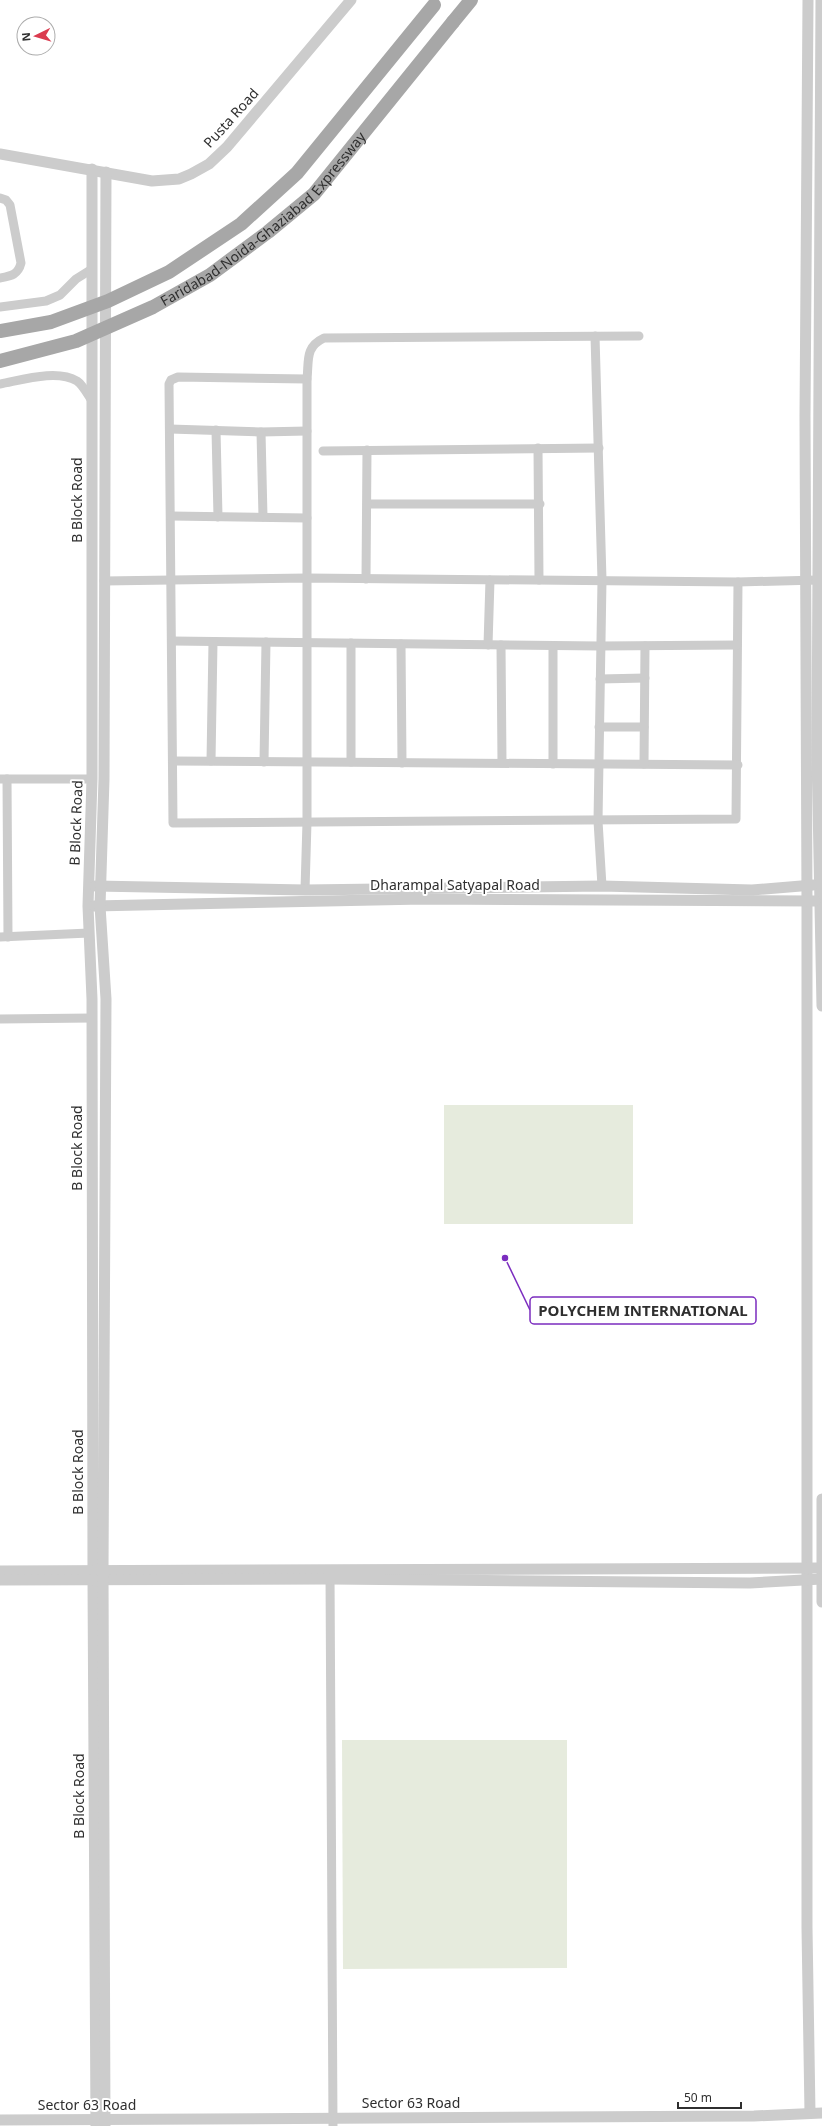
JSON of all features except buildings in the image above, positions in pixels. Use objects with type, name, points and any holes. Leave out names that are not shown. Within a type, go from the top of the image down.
[{"type":"main road","name":"Faridabad-Noida-Ghaziabad Expressway","points":[[0,361],[76,341],[153,307],[210,275],[261,237],[314,194],[471,0]]},
{"type":"main road","name":"Faridabad-Noida-Ghaziabad Expressway","points":[[0,332],[51,322],[108,301],[169,272],[241,224],[297,174],[436,3]]},
{"type":"street","name":"Pusta Road","points":[[0,154],[92,169],[138,179],[166,181],[192,174],[209,164],[227,147],[352,0]]},
{"type":"street","points":[[808,0],[805,580],[808,901],[807,1928],[810,2113]]},
{"type":"street","points":[[821,0],[817,755],[821,884],[822,1006]]},
{"type":"street","name":"B Block Road","points":[[92,169],[92,779],[88,906],[92,1018],[98,1575],[100,2123]]},
{"type":"street","name":"B Block Road","points":[[98,1575],[106,999],[100,906],[104,779],[106,172]]},
{"type":"street","points":[[0,198],[6,200],[10,205],[21,263],[19,270],[14,275],[0,278]]},
{"type":"street","points":[[0,307],[46,301],[60,295],[76,279],[92,269]]},
{"type":"street","points":[[595,336],[602,580],[598,821],[602,886]]},
{"type":"street","points":[[305,890],[307,822],[307,379],[310,349],[316,342],[324,338],[639,336]]},
{"type":"street","points":[[0,384],[56,375],[66,376],[78,382],[92,401]]},
{"type":"street","points":[[307,379],[174,378],[169,384],[172,581],[173,823],[736,819],[738,765],[738,582]]},
{"type":"street","points":[[170,429],[261,432],[307,431]]},
{"type":"street","points":[[216,430],[218,517]]},
{"type":"street","points":[[261,432],[263,517]]},
{"type":"street","points":[[538,448],[540,504],[539,580]]},
{"type":"street","points":[[323,451],[599,448]]},
{"type":"street","points":[[366,579],[367,450]]},
{"type":"street","points":[[367,504],[540,504]]},
{"type":"street","points":[[171,516],[307,518]]},
{"type":"street","points":[[104,581],[306,578],[738,582],[818,580]]},
{"type":"street","points":[[488,645],[490,580]]},
{"type":"street","points":[[172,641],[552,646],[737,645]]},
{"type":"street","points":[[211,761],[213,642]]},
{"type":"street","points":[[264,762],[266,642]]},
{"type":"street","points":[[351,643],[352,762]]},
{"type":"street","points":[[401,644],[402,763]]},
{"type":"street","points":[[501,645],[502,763]]},
{"type":"street","points":[[552,646],[553,764]]},
{"type":"street","points":[[644,764],[645,646]]},
{"type":"street","points":[[600,679],[645,678]]},
{"type":"street","points":[[600,728],[644,727]]},
{"type":"street","points":[[173,761],[738,765]]},
{"type":"street","points":[[89,933],[4,937],[4,779],[92,779]]},
{"type":"street","name":"Dharampal Satyapal Road","points":[[89,886],[305,890],[602,886],[752,890],[821,884]]},
{"type":"street","name":"Dharampal Satyapal Road","points":[[88,906],[423,899],[821,901]]},
{"type":"street","points":[[0,1019],[92,1018]]},
{"type":"street","points":[[822,1499],[822,1602]]},
{"type":"street","points":[[0,1580],[98,1575],[330,1574],[689,1583],[765,1583],[808,1574],[821,1568]]},
{"type":"street","points":[[0,1570],[98,1575]]},
{"type":"street","points":[[330,1574],[333,2122]]},
{"type":"street","points":[[808,1574],[822,1579]]},
{"type":"street","name":"Sector 63 Road","points":[[0,2120],[100,2123],[333,2122],[754,2116],[822,2113]]},
{"type":"shaded area","points":[[444,1105],[633,1105],[633,1224],[444,1224]]},
{"type":"shaded area","points":[[342,1740],[567,1740],[567,1968],[343,1969]]},
{"type":"place","name":"POLYCHEM INTERNATIONAL","points":[[505,1258]]}]
